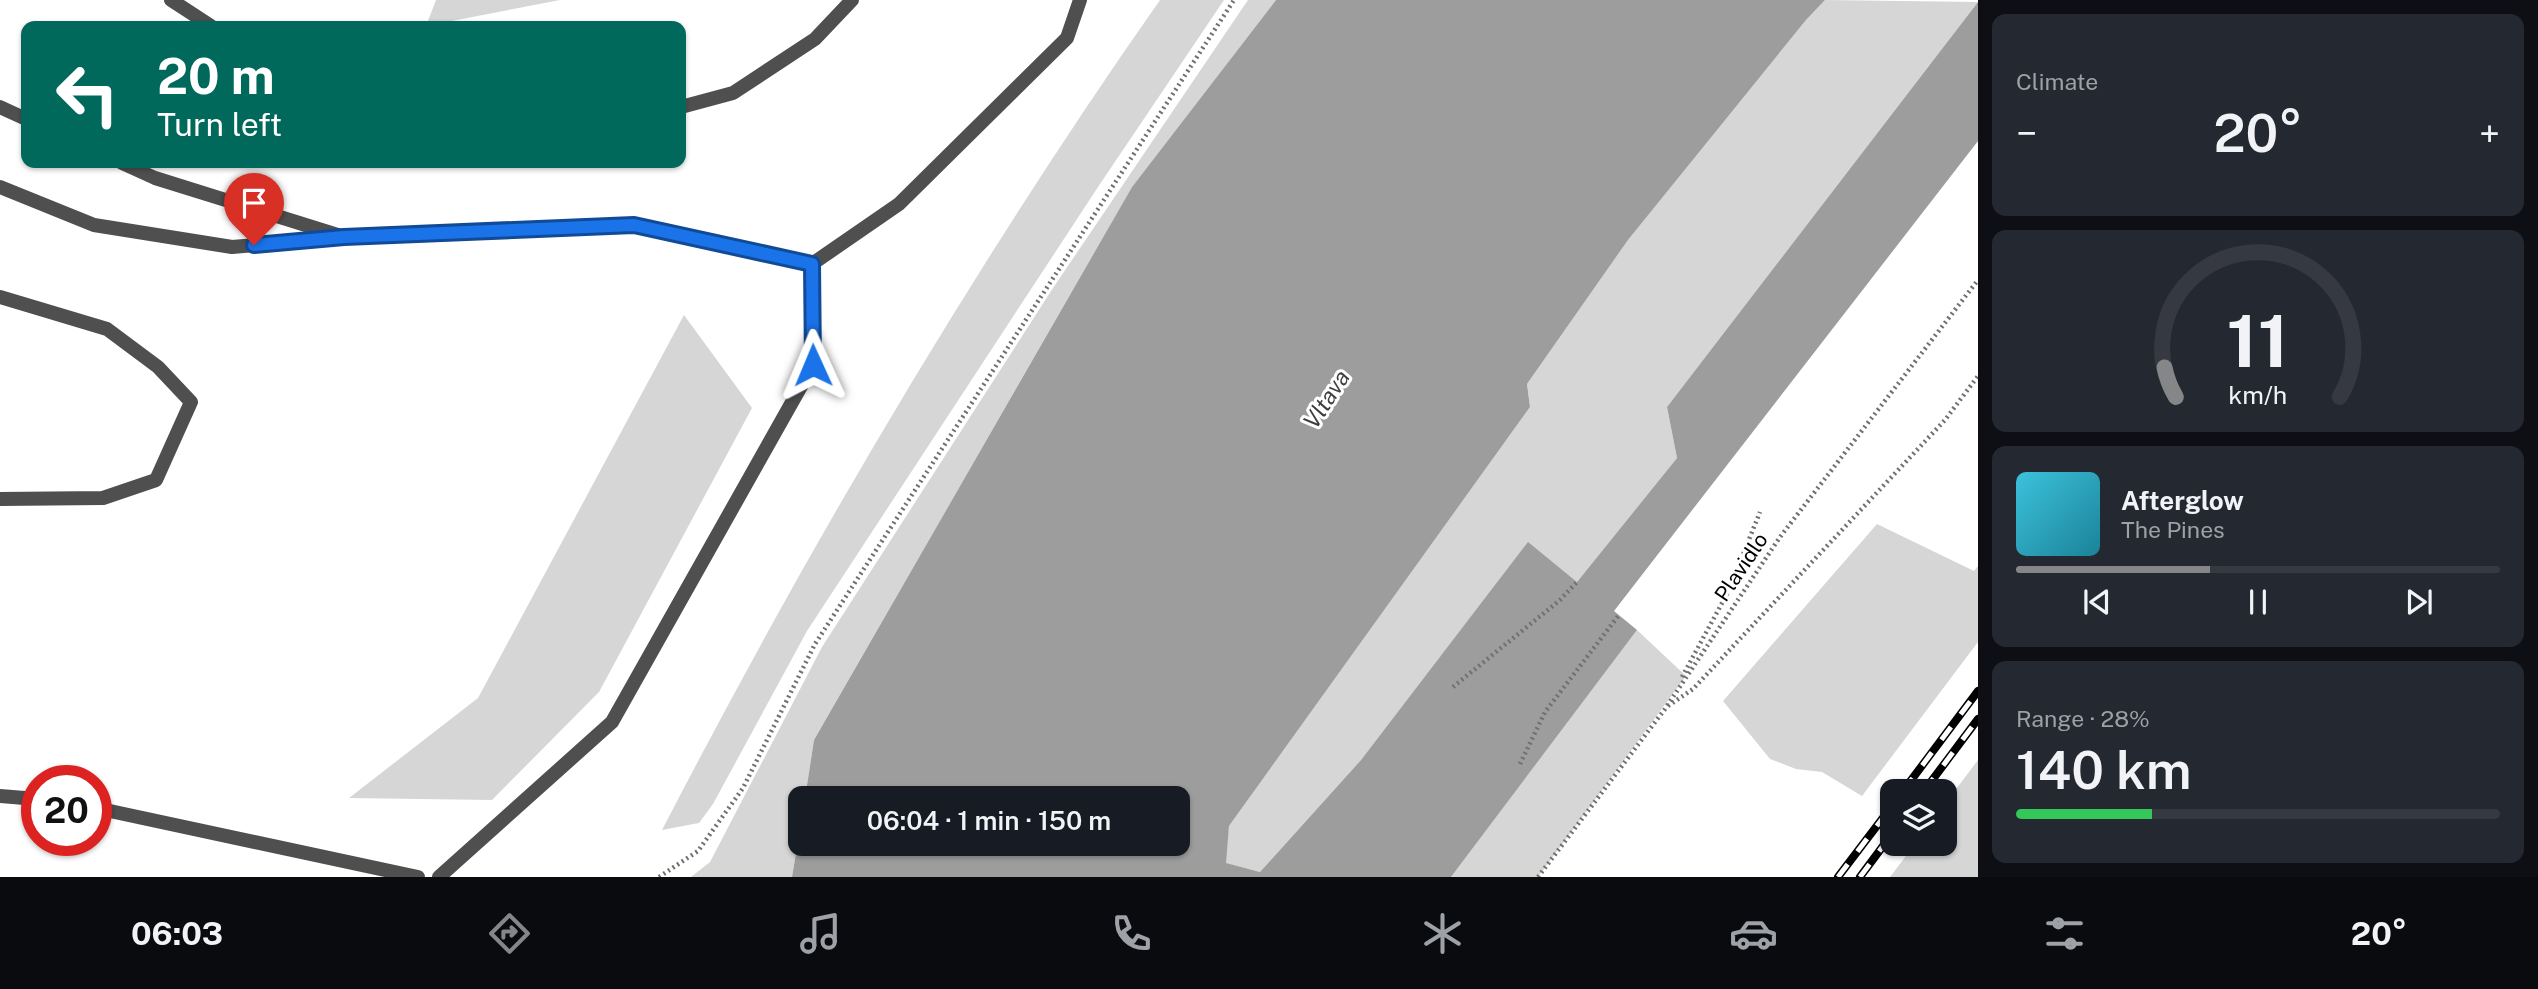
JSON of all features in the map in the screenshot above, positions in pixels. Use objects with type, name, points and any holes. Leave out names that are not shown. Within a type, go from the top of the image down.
[{"type":"lane","points":[[172,0],[204,21]]},
{"type":"lane","points":[[686,106],[733,93],[815,39],[852,0]]},
{"type":"lane","points":[[0,187],[94,225],[232,247],[344,237],[634,225],[812,264],[899,204],[1067,38],[1080,0]]},
{"type":"lane","points":[[0,107],[21,117]]},
{"type":"lane","points":[[133,168],[155,178],[344,237]]},
{"type":"lane","points":[[439,877],[612,722],[813,365],[812,264]]},
{"type":"lane","points":[[0,297],[107,329],[158,367],[191,402],[156,480],[103,498],[0,499]]},
{"type":"lane","points":[[0,796],[21,798]]},
{"type":"lane","points":[[112,810],[418,877]]},
{"type":"path","points":[[659,877],[698,850],[743,788],[815,644],[1234,0]]},
{"type":"path","name":"Plavidlo","points":[[1538,877],[1665,709],[1780,537],[1978,280]]},
{"type":"path","points":[[1665,709],[1693,689],[1945,420],[1978,376]]},
{"type":"path","points":[[1665,709],[1728,592],[1760,512]]},
{"type":"path","points":[[1453,687],[1560,600],[1577,582]]},
{"type":"path","points":[[1520,764],[1545,712],[1619,615]]},
{"type":"shaded area","points":[[436,0],[560,0],[452,21],[428,21]]},
{"type":"shaded area","points":[[1160,0],[1224,0],[807,631],[713,804],[699,823],[662,830],[776,617],[897,407],[1025,201]]},
{"type":"shaded area","points":[[1248,0],[1276,0],[1132,187],[814,740],[807,786],[788,786],[788,856],[796,856],[792,877],[691,877],[710,862],[822,647],[1053,288]]},
{"type":"shaded area","points":[[1825,0],[1978,2],[1667,407],[1677,458],[1577,582],[1528,543],[1361,760],[1260,872],[1225,863],[1229,826],[1530,407],[1527,384],[1628,240]]},
{"type":"shaded area","points":[[684,315],[752,408],[599,692],[492,800],[349,798],[478,698]]},
{"type":"shaded area","points":[[1877,524],[1974,571],[1978,566],[1978,642],[1862,796],[1822,772],[1796,769],[1770,759],[1723,701]]},
{"type":"shaded area","points":[[1637,630],[1686,676],[1538,877],[1451,877]]},
{"type":"shaded area","points":[[1978,760],[1978,877],[1890,877],[1906,856],[1957,856],[1957,788]]},
{"type":"water","name":"Vltava","points":[[1276,0],[1825,0],[1628,240],[1527,384],[1530,407],[1229,826],[1226,863],[1260,872],[1361,760],[1528,542],[1577,582],[1677,458],[1667,407],[1978,2],[1978,141],[1614,611],[1637,630],[1451,877],[792,877],[796,856],[1190,856],[1190,786],[807,786],[814,740],[1132,187]]},
{"type":"railway","points":[[1912,779],[1978,691]]},
{"type":"railway","points":[[1933,779],[1978,719]]},
{"type":"railway","points":[[1838,877],[1880,822]]},
{"type":"railway","points":[[1860,877],[1880,850]]},
{"type":"route","points":[[254,245],[344,237],[634,225],[812,264],[813,365]]}]
